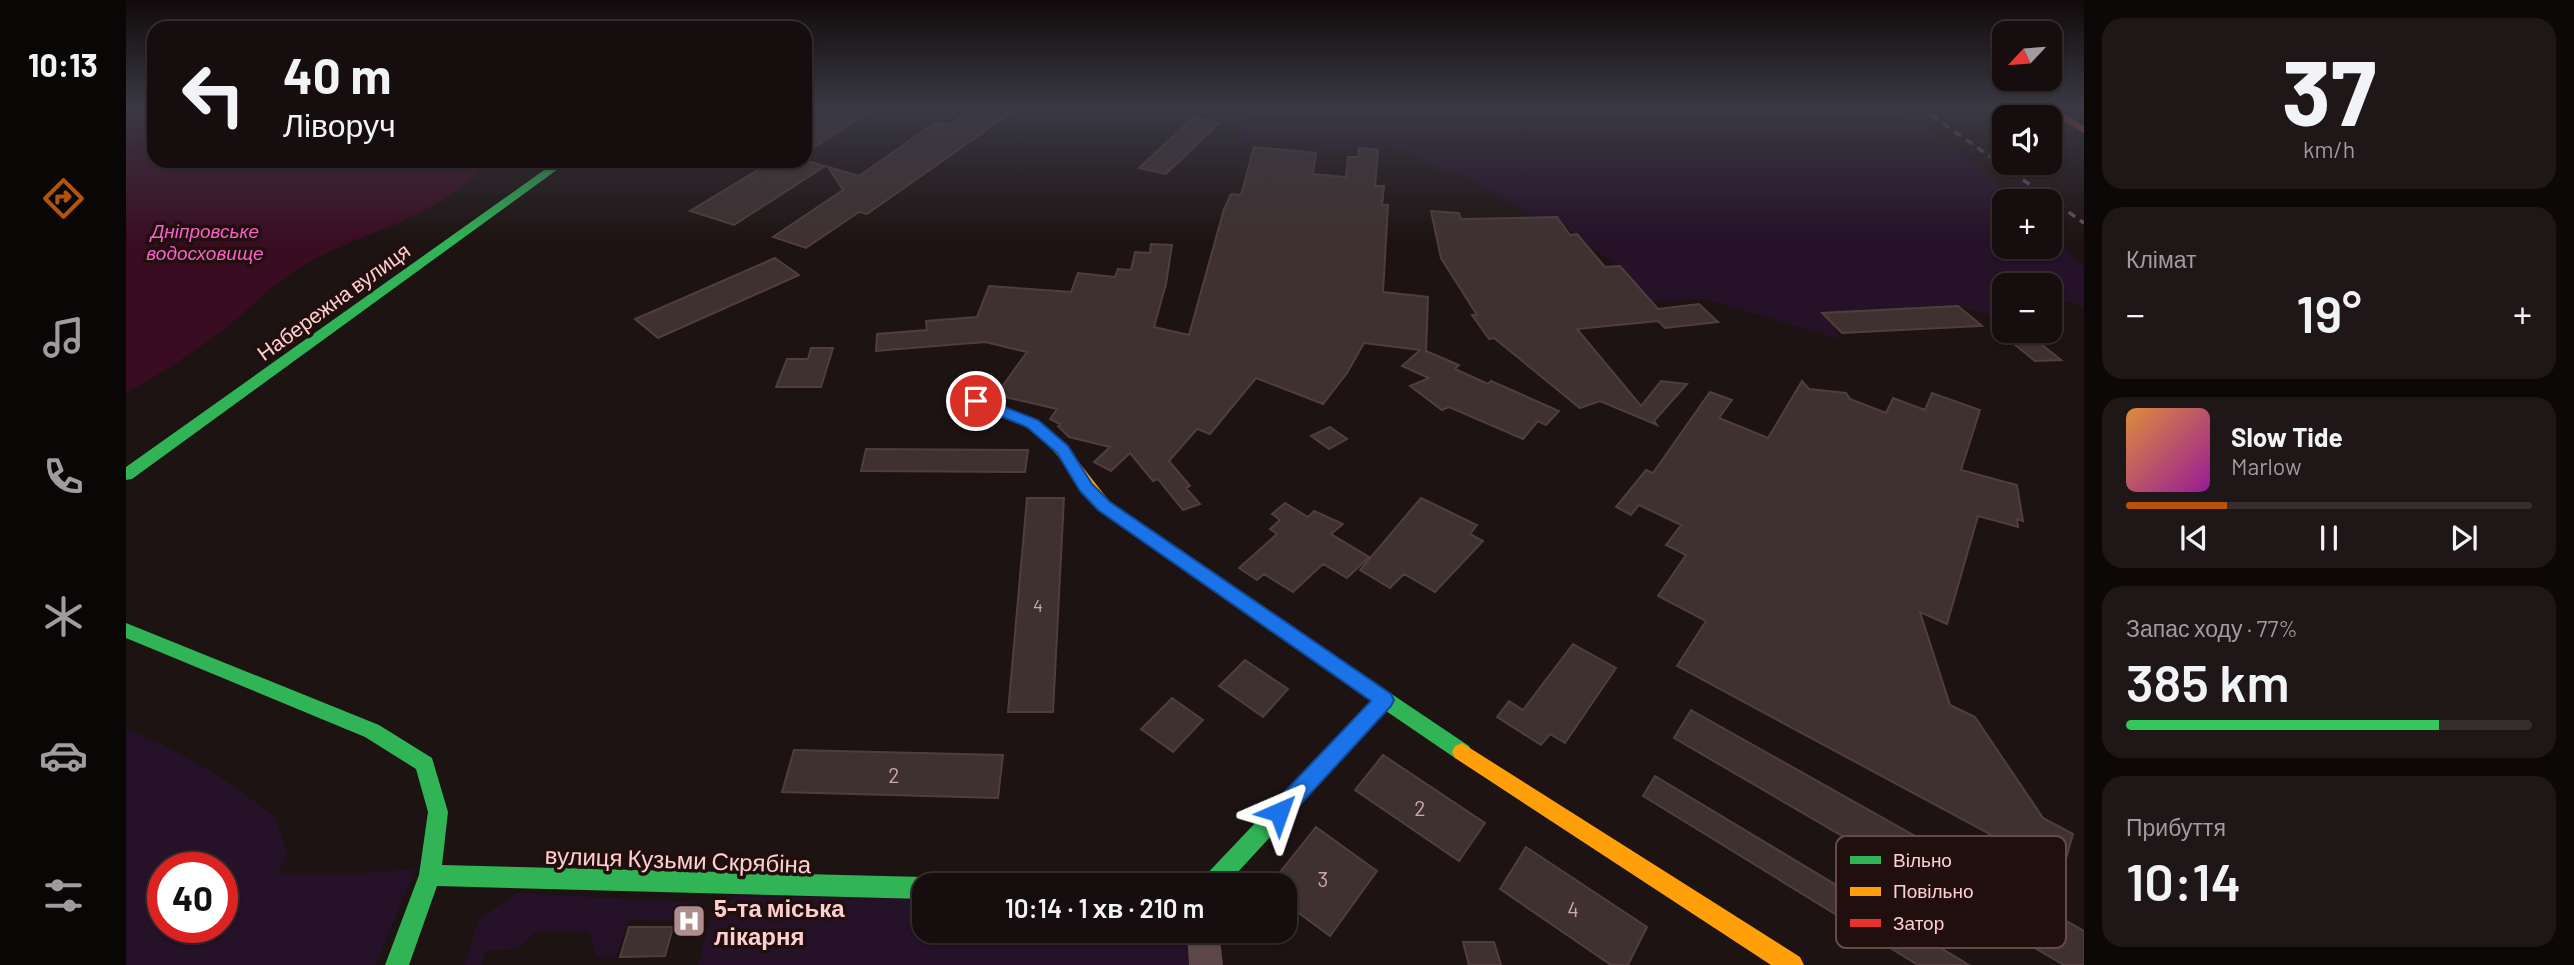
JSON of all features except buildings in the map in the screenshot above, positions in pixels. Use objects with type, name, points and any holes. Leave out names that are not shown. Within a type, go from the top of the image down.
[{"type":"street","name":"Набережна вулиця","points":[[126,475],[554,168]]},
{"type":"street","points":[[976,401],[1033,424],[1062,449],[1086,488],[1104,506],[1384,700],[1791,965]]},
{"type":"street","points":[[126,630],[372,732],[425,764],[438,812],[430,875],[397,965]]},
{"type":"street","points":[[1222,873],[1384,700]]},
{"type":"street","name":"вулиця Кузьми Скрябіна","points":[[430,875],[912,888]]},
{"type":"street","points":[[1204,943],[1206,965]]},
{"type":"shaded area","points":[[1405,152],[1959,152],[2003,189],[1992,189],[1992,259],[2062,259],[2062,246],[2084,267],[2084,309],[2073,302],[2062,302],[2062,273],[1992,273],[1992,316],[1958,306],[1823,313],[1833,323],[1840,339],[1704,299],[1651,302],[1620,266],[1585,244],[1557,217],[1536,218],[1458,173],[1442,171]]},
{"type":"shaded area","points":[[126,729],[160,743],[220,776],[274,816],[288,853],[278,873],[365,873],[415,869],[376,965],[126,965]]},
{"type":"shaded area","points":[[517,893],[693,902],[695,915],[691,921],[629,920],[616,957],[598,957],[588,931],[536,932],[518,949],[486,951],[481,965],[464,965],[479,918]]},
{"type":"shaded area","points":[[736,896],[912,898],[912,943],[1195,943],[1196,965],[698,965],[712,914]]},
{"type":"water","name":"Дніпровське водосховище","points":[[126,152],[147,152],[147,168],[479,168],[444,199],[419,213],[314,259],[290,274],[201,346],[126,393]]},
{"type":"railway","points":[[1984,152],[2084,223]]},
{"type":"traffic: fast","points":[[126,475],[554,168]]},
{"type":"traffic: fast","points":[[1222,587],[1384,700]]},
{"type":"traffic: fast","points":[[126,630],[372,731],[425,764],[438,812],[430,875],[397,965]]},
{"type":"traffic: fast","points":[[1222,873],[1384,700],[1462,752]]},
{"type":"traffic: fast","points":[[430,875],[912,888]]},
{"type":"traffic: slow","points":[[976,401],[1026,421],[1044,432],[1104,506],[1222,587]]},
{"type":"traffic: slow","points":[[1462,752],[1792,965]]},
{"type":"place","name":"5-та міська лікарня","points":[[689,921]]},
{"type":"route","points":[[976,401],[1033,424],[1062,449],[1086,488],[1104,506],[1384,700],[1279,812]]}]
